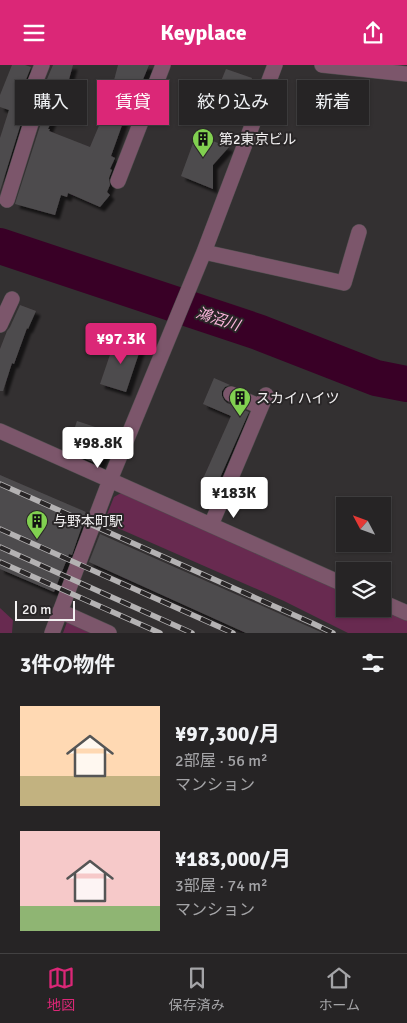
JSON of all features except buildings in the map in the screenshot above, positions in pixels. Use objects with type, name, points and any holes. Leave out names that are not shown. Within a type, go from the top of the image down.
[{"type":"street","points":[[7,201],[32,120],[26,105],[42,65]]},
{"type":"street","points":[[118,181],[163,65]]},
{"type":"street","points":[[52,633],[110,480],[204,253],[275,65]]},
{"type":"street","points":[[322,65],[407,74]]},
{"type":"street","points":[[204,253],[344,283],[359,233]]},
{"type":"street","points":[[0,325],[12,299]]},
{"type":"street","points":[[211,525],[264,401],[231,394]]},
{"type":"street","points":[[0,431],[336,581]]},
{"type":"street","points":[[391,606],[407,613]]},
{"type":"street","points":[[60,611],[109,633]]},
{"type":"shaded area","points":[[121,493],[336,589],[336,617],[391,617],[391,614],[407,621],[407,633],[348,633],[284,601],[104,522],[114,497]]},
{"type":"shaded area","points":[[0,608],[13,620],[12,633],[0,633]]},
{"type":"shaded area","points":[[67,622],[94,633],[63,633]]},
{"type":"waterway","name":"鴻沼川","points":[[0,246],[258,332],[376,378],[407,384]]},
{"type":"railway","points":[[0,484],[333,633]]},
{"type":"railway","points":[[0,529],[233,633]]},
{"type":"railway","points":[[0,547],[192,633]]},
{"type":"railway","points":[[0,562],[160,633]]},
{"type":"place","name":"第2東京ビル","points":[[203,158]]},
{"type":"place","name":"スカイハイツ","points":[[240,417]]},
{"type":"place","name":"与野本町駅","points":[[37,540]]}]
